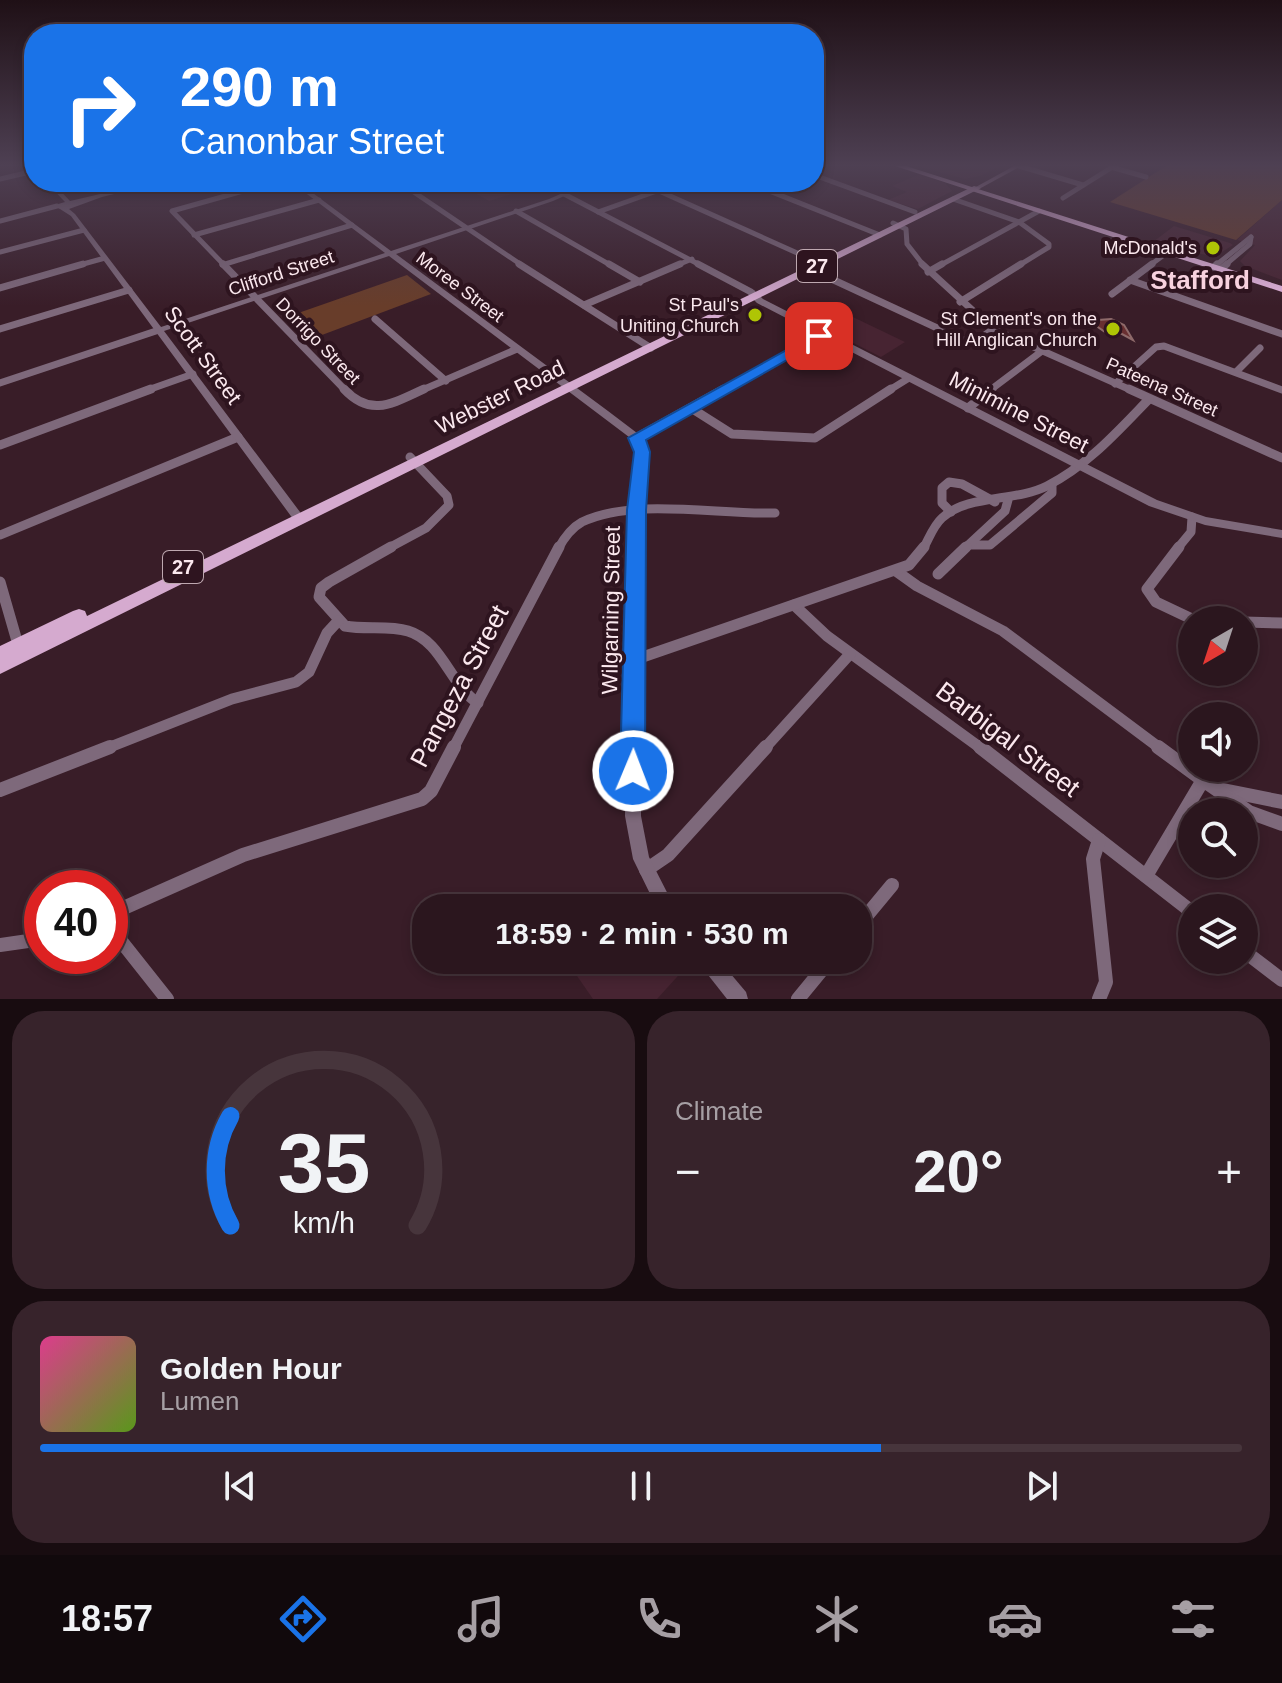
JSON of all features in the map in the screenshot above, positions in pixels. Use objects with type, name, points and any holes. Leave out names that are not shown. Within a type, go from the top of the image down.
[{"type":"highway","points":[[1044,213],[1168,252],[1222,264],[1282,287]]},
{"type":"highway","points":[[1052,213],[1222,264],[1282,287]]},
{"type":"main road","name":"Webster Road","points":[[896,224],[914,213]]},
{"type":"main road","name":"Webster Road","points":[[0,666],[20,650],[920,213]]},
{"type":"main road","name":"Webster Road","points":[[0,654],[20,650]]},
{"type":"street","points":[[0,221],[33,213]]},
{"type":"street","name":"Scott Street","points":[[71,213],[297,516]]},
{"type":"street","name":"Dorrigo Street","points":[[175,213],[222,265],[361,405],[391,404],[517,349]]},
{"type":"street","points":[[194,235],[274,213]]},
{"type":"street","name":"Moree Street","points":[[336,213],[566,385]]},
{"type":"street","points":[[445,213],[648,346]]},
{"type":"street","name":"Clifford Street","points":[[159,330],[511,213]]},
{"type":"street","points":[[519,213],[640,282]]},
{"type":"street","points":[[599,213],[755,293]]},
{"type":"street","points":[[705,213],[970,342],[993,329]]},
{"type":"street","points":[[824,213],[877,234]]},
{"type":"street","points":[[960,302],[1049,247],[1046,240],[1003,213]]},
{"type":"street","points":[[928,272],[1036,213]]},
{"type":"street","name":"Pateena Street","points":[[896,224],[907,230],[909,248],[928,272],[993,329],[1282,458]]},
{"type":"street","points":[[222,265],[352,225]]},
{"type":"street","points":[[0,252],[84,230]]},
{"type":"street","points":[[1112,294],[1168,252]]},
{"type":"street","points":[[0,288],[105,258]]},
{"type":"street","points":[[584,305],[692,259]]},
{"type":"street","points":[[1130,280],[1282,334]]},
{"type":"street","points":[[0,329],[129,290]]},
{"type":"street","name":"Minimine Street","points":[[755,293],[824,334],[1143,499],[1192,517],[1282,534]]},
{"type":"street","points":[[375,319],[446,381]]},
{"type":"street","points":[[0,383],[159,330]]},
{"type":"street","points":[[566,385],[636,438],[824,334]]},
{"type":"street","points":[[1115,384],[1156,347],[1164,346],[1282,390]]},
{"type":"street","points":[[1236,372],[1260,348]]},
{"type":"street","points":[[968,408],[1042,351]]},
{"type":"street","points":[[0,445],[193,374]]},
{"type":"street","points":[[691,408],[728,433],[815,438],[909,378]]},
{"type":"street","points":[[634,660],[896,571],[921,556],[935,526],[951,512],[1008,500],[1052,484],[1078,465],[1149,399]]},
{"type":"street","points":[[0,535],[238,437]]},
{"type":"street","name":"Wilgarning Street","points":[[636,438],[642,452],[636,510],[633,816],[638,846],[659,894]]},
{"type":"street","points":[[413,460],[447,496],[449,505],[426,528],[321,588],[319,597],[338,621],[348,627],[390,627],[416,634],[432,649],[456,686],[478,703]]},
{"type":"street","points":[[951,512],[942,500],[942,488],[949,482],[962,484],[995,502]]},
{"type":"street","points":[[969,545],[984,547],[992,544],[1052,493],[1052,484]]},
{"type":"street","points":[[938,574],[1005,511],[1008,500]]},
{"type":"street","name":"Pangeza Street","points":[[128,906],[243,855],[422,799],[431,791],[569,530],[613,512],[636,510],[742,516],[775,513]]},
{"type":"street","points":[[1178,612],[1156,602],[1147,589],[1192,530],[1192,517]]},
{"type":"street","points":[[896,571],[917,586],[1003,631],[1178,761]]},
{"type":"street","points":[[0,582],[20,650]]},
{"type":"street","name":"Barbigal Street","points":[[794,605],[850,654],[935,712],[1178,901]]},
{"type":"street","points":[[0,790],[232,699],[296,682],[309,672],[327,633],[338,621]]},
{"type":"street","points":[[1258,622],[1282,623]]},
{"type":"street","points":[[646,870],[668,855],[850,654]]},
{"type":"street","points":[[1146,876],[1202,782]]},
{"type":"street","points":[[1206,782],[1249,812],[1282,824]]},
{"type":"street","points":[[1220,790],[1282,802]]},
{"type":"street","points":[[1099,840],[1093,859],[1106,982],[1099,999]]},
{"type":"street","points":[[872,909],[892,885]]},
{"type":"street","points":[[0,945],[24,942]]},
{"type":"street","points":[[128,950],[167,999]]},
{"type":"street","points":[[1258,962],[1282,980]]},
{"type":"street","points":[[718,974],[739,999]]},
{"type":"street","points":[[798,999],[819,974]]},
{"type":"shaded area","points":[[1145,213],[1267,213],[1236,240]]},
{"type":"shaded area","points":[[1268,213],[1282,213],[1282,280],[1245,266],[1240,261],[1255,245],[1237,240]]},
{"type":"shaded area","points":[[1174,226],[1233,245],[1214,257],[1153,242]]},
{"type":"shaded area","points":[[407,275],[431,294],[306,341],[284,318]]},
{"type":"shaded area","points":[[832,307],[905,342],[881,357],[808,320]]},
{"type":"shaded area","points":[[576,974],[680,974],[657,999],[593,999]]},
{"type":"building","name":"St Clement's on the Hill Anglican Church","points":[[1111,319],[1124,325],[1133,340],[1122,334],[1105,332],[1095,325],[1098,320]]},
{"type":"place","name":"McDonald's","points":[[1213,248]]},
{"type":"place","name":"St Paul's Uniting Church","points":[[755,315]]},
{"type":"place","name":"St Clement's on the Hill Anglican Church","points":[[1113,329]]},
{"type":"district","name":"Stafford","points":[[1200,280]]},
{"type":"route","points":[[633,771],[636,510],[642,452],[636,438],[819,336]]}]
